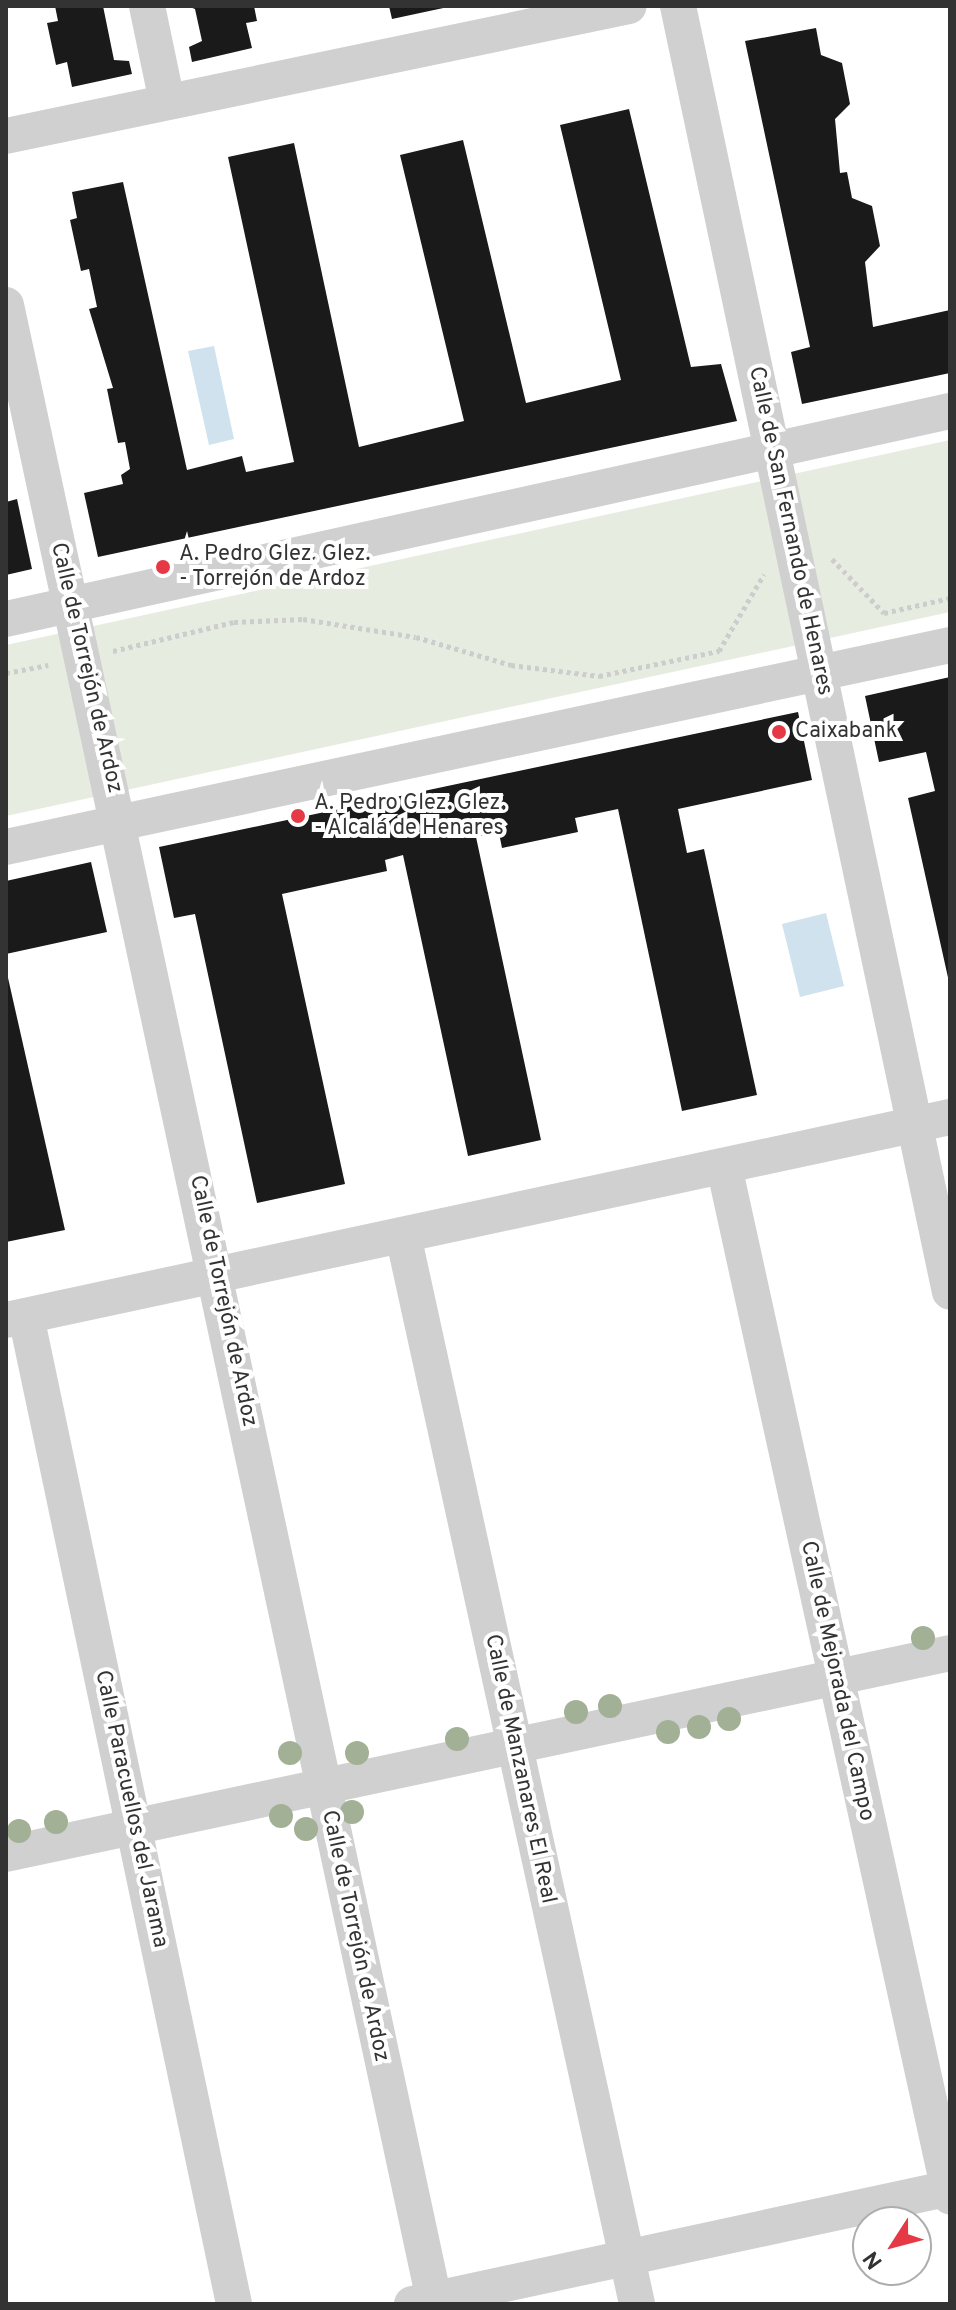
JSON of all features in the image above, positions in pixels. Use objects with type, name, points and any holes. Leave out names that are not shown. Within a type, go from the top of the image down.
[{"type":"street","points":[[147,6],[167,102]]},
{"type":"street","points":[[6,136],[167,102],[487,19],[629,6]]},
{"type":"street","name":"Calle de San Fernando de Henares","points":[[678,6],[769,449],[821,673],[934,1121],[950,1292]]},
{"type":"street","name":"Calle de Torrejón de Ardoz","points":[[6,305],[70,607],[122,822],[218,1274],[426,2302]]},
{"type":"street","points":[[6,619],[950,411]]},
{"type":"street","points":[[6,847],[950,645]]},
{"type":"street","points":[[16,1318],[934,1121]]},
{"type":"street","name":"Calle de Mejorada del Campo","points":[[724,1166],[950,2191]]},
{"type":"street","name":"Calle de Manzanares El Real","points":[[403,1235],[637,2304]]},
{"type":"street","name":"Calle Paracuellos del Jarama","points":[[16,1318],[136,1826],[234,2304]]},
{"type":"street","points":[[6,1854],[950,1653]]},
{"type":"street","points":[[426,2302],[950,2191]]},
{"type":"path","points":[[6,673],[234,622],[303,619],[416,637],[511,665],[599,676],[719,651],[759,575],[832,558],[884,613],[950,598]]},
{"type":"shaded area","points":[[950,440],[950,612],[6,816],[6,645]]},
{"type":"water","points":[[214,346],[234,439],[209,445],[188,351]]},
{"type":"water","points":[[826,913],[844,986],[800,997],[782,924]]},
{"type":"building","points":[[55,6],[103,6],[114,60],[129,61],[132,74],[72,87],[67,62],[56,65],[47,23],[58,21]]},
{"type":"building","points":[[187,6],[254,6],[257,21],[246,23],[252,48],[192,62],[189,47],[202,41],[195,9]]},
{"type":"building","points":[[389,6],[447,6],[448,7],[392,19]]},
{"type":"building","points":[[816,28],[821,55],[842,63],[850,104],[835,119],[840,173],[847,172],[852,198],[872,206],[880,246],[865,262],[873,327],[950,310],[950,373],[802,404],[791,352],[810,347],[745,41]]},
{"type":"building","points":[[629,109],[691,367],[721,364],[737,421],[98,557],[84,493],[123,484],[121,475],[130,469],[125,442],[118,443],[107,389],[113,388],[89,309],[97,307],[89,269],[81,271],[70,220],[77,218],[72,192],[123,182],[187,470],[242,456],[246,472],[294,462],[228,157],[294,143],[359,447],[464,421],[400,155],[463,140],[526,403],[621,380],[560,125]]},
{"type":"building","points":[[17,499],[32,569],[6,575],[6,502]]},
{"type":"building","points":[[950,677],[949,982],[908,798],[935,791],[926,752],[879,762],[865,696]]},
{"type":"building","points":[[798,712],[812,780],[678,809],[687,853],[704,849],[757,1095],[682,1111],[618,809],[575,818],[578,832],[502,848],[499,833],[476,837],[541,1140],[468,1156],[403,855],[385,860],[387,871],[282,894],[345,1184],[257,1203],[195,914],[174,918],[159,847]]},
{"type":"building","points":[[91,862],[107,932],[6,954],[6,881]]},
{"type":"building","points":[[6,969],[65,1230],[6,1242]]},
{"type":"place","name":"A. Pedro Glez. Glez. - Torrejón de Ardoz","points":[[163,567]]},
{"type":"place","name":"Caixabank","points":[[779,732]]},
{"type":"place","name":"A. Pedro Glez. Glez. - Alcalá de Henares","points":[[298,816]]}]
